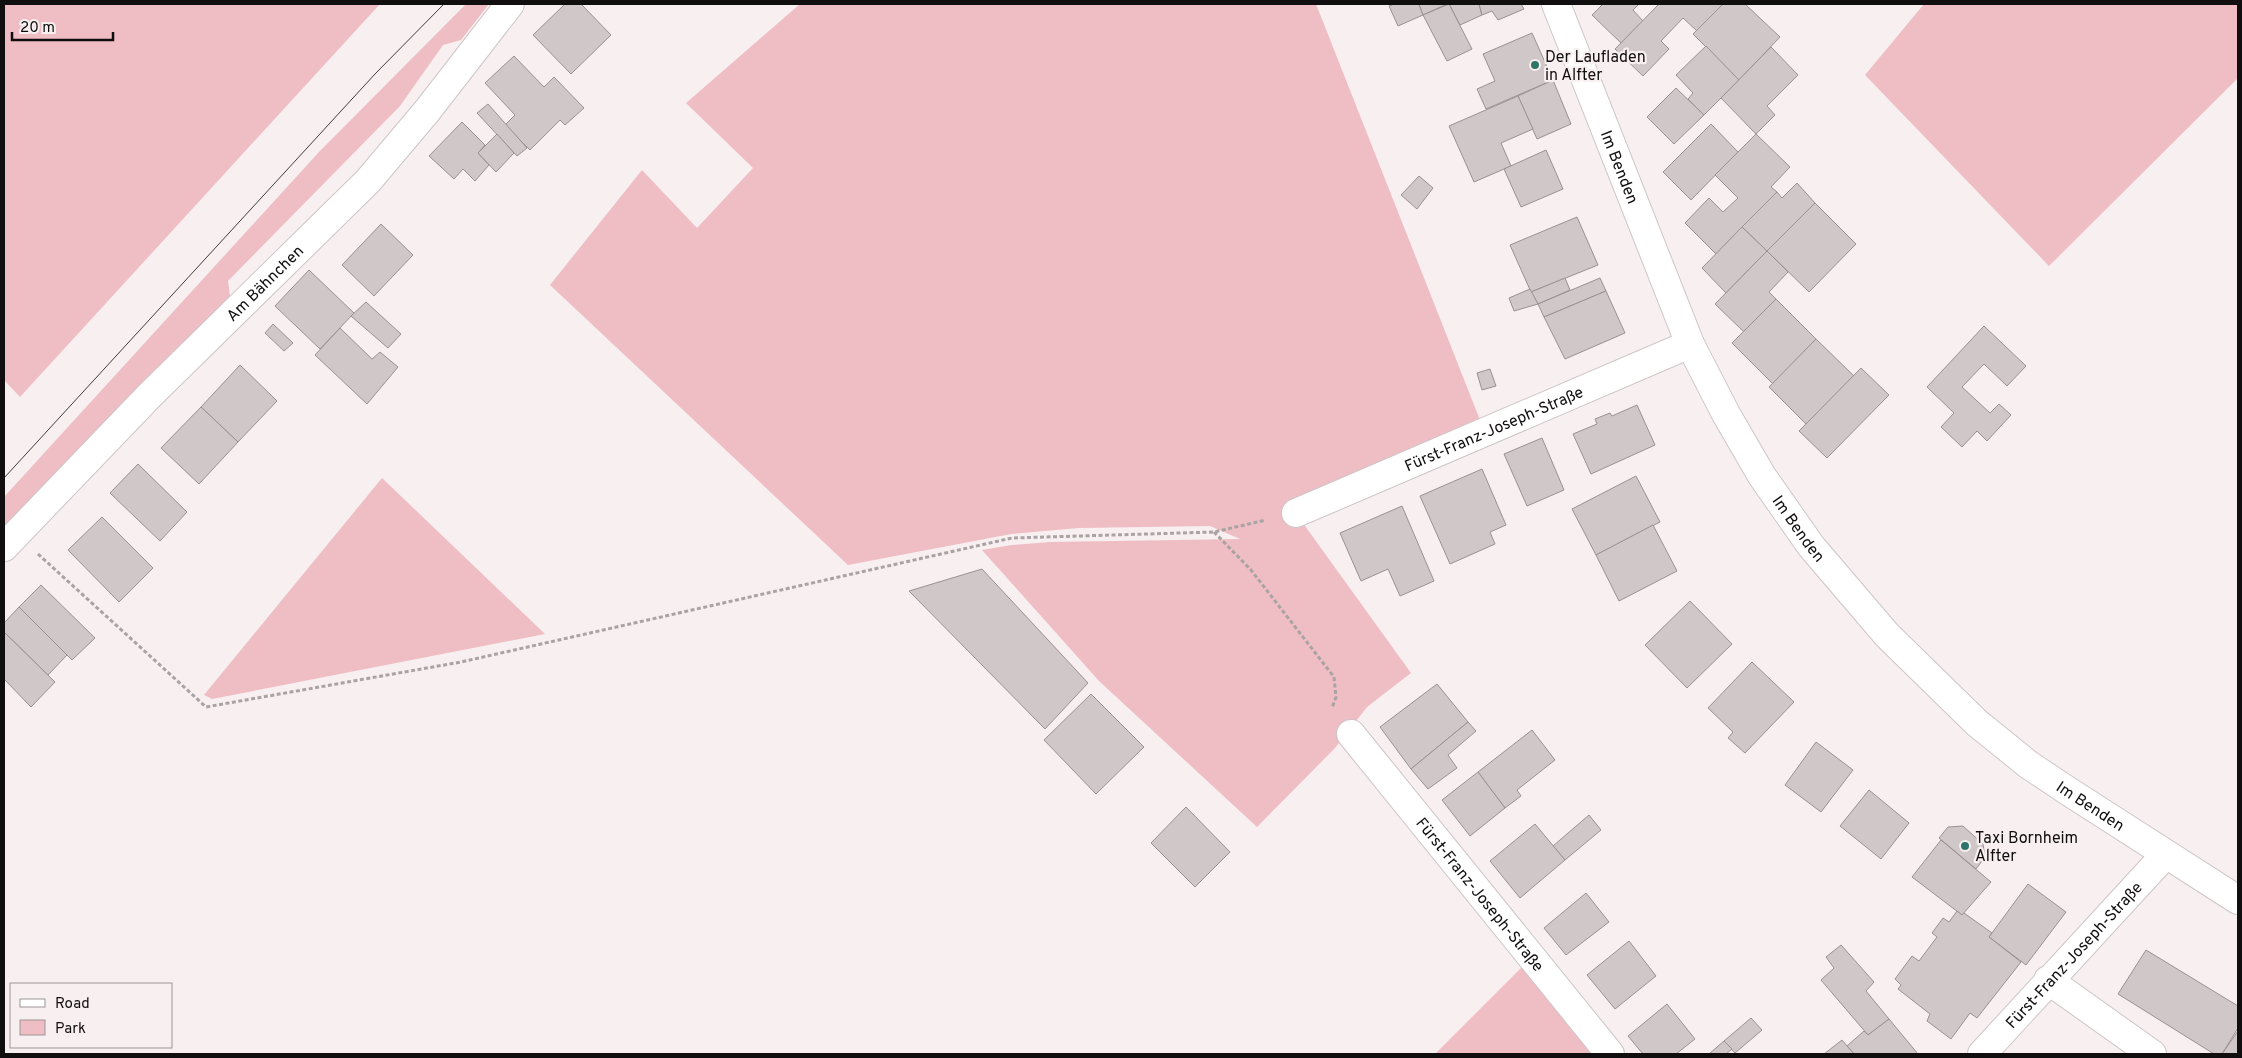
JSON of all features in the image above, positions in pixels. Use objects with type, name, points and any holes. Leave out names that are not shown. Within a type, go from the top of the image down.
[{"type":"street","name":"Am Bähnchen","points":[[10,540],[149,396],[368,181],[427,111],[510,4]]},
{"type":"street","name":"Im Benden","points":[[1556,4],[1690,344],[1726,414],[1783,507],[1817,553],[1887,635],[1953,700],[2029,765],[2165,855],[2238,900]]},
{"type":"street","name":"Fürst-Franz-Joseph-Straße","points":[[1296,513],[1690,344]]},
{"type":"street","name":"Fürst-Franz-Joseph-Straße","points":[[1351,734],[1610,1054]]},
{"type":"street","name":"Fürst-Franz-Joseph-Straße","points":[[1982,1054],[2048,980],[2165,855]]},
{"type":"street","points":[[2048,980],[2152,1054]]},
{"type":"path","points":[[10,540],[206,707],[461,662],[1012,538],[1214,532],[1296,513]]},
{"type":"path","points":[[1214,532],[1250,570],[1334,676],[1336,697],[1326,722],[1328,725],[1339,723],[1351,734]]},
{"type":"green space","points":[[4,4],[380,4],[20,397],[4,380]]},
{"type":"green space","points":[[466,4],[489,4],[461,40],[443,45],[400,106],[228,281],[230,296],[4,529],[4,497],[319,152]]},
{"type":"green space","points":[[800,4],[1316,4],[1480,420],[1287,501],[1411,673],[1367,707],[1335,748],[1257,827],[1099,681],[982,550],[1050,542],[1240,539],[1210,526],[1079,528],[1011,534],[848,565],[550,285],[642,170],[697,228],[753,168],[686,103]]},
{"type":"green space","points":[[1924,4],[2238,4],[2238,78],[2049,266],[1865,75]]},
{"type":"green space","points":[[382,478],[545,634],[212,699],[204,695]]},
{"type":"green space","points":[[1523,966],[1594,1054],[1435,1054]]},
{"type":"building","points":[[565,4],[581,4],[611,35],[571,74],[533,35]]},
{"type":"building","points":[[1394,4],[1419,4],[1423,15],[1398,26],[1389,6]]},
{"type":"building","points":[[1419,4],[1445,4],[1445,5],[1423,15]]},
{"type":"building","points":[[1449,4],[1479,4],[1482,15],[1460,25]]},
{"type":"building","points":[[1449,4],[1472,49],[1447,61],[1423,15]]},
{"type":"building","points":[[1479,4],[1521,4],[1524,9],[1498,20],[1492,11],[1482,15]]},
{"type":"building","points":[[1603,4],[1639,4],[1633,10],[1643,21],[1621,43],[1592,15]]},
{"type":"building","points":[[1659,4],[1723,4],[1697,31],[1683,18],[1661,41],[1669,49],[1643,76],[1615,49]]},
{"type":"building","points":[[1723,4],[1745,4],[1780,37],[1739,80],[1693,34]]},
{"type":"building","points":[[1532,33],[1553,80],[1486,109],[1477,89],[1495,81],[1483,54]]},
{"type":"building","points":[[1706,46],[1739,80],[1704,115],[1688,99],[1693,93],[1676,75]]},
{"type":"building","points":[[1771,47],[1798,75],[1767,106],[1775,115],[1756,134],[1721,98]]},
{"type":"building","points":[[514,56],[544,87],[554,77],[584,108],[565,125],[560,120],[530,150],[505,125],[515,115],[485,83]]},
{"type":"building","points":[[1553,80],[1571,124],[1537,139],[1518,96]]},
{"type":"building","points":[[1676,88],[1704,115],[1674,144],[1647,117]]},
{"type":"building","points":[[1518,96],[1533,129],[1501,143],[1511,166],[1474,182],[1449,126]]},
{"type":"building","points":[[488,104],[527,148],[517,156],[477,113]]},
{"type":"building","points":[[462,122],[485,145],[478,153],[489,165],[475,181],[463,169],[454,179],[429,156]]},
{"type":"building","points":[[1711,124],[1738,152],[1691,200],[1663,172]]},
{"type":"building","points":[[497,134],[514,153],[496,172],[478,153]]},
{"type":"building","points":[[1756,134],[1790,167],[1771,187],[1777,192],[1716,254],[1685,223],[1709,198],[1723,212],[1738,198],[1715,175]]},
{"type":"building","points":[[1546,150],[1563,189],[1521,207],[1504,169]]},
{"type":"building","points":[[1419,176],[1433,188],[1417,209],[1401,195]]},
{"type":"building","points":[[1797,183],[1815,203],[1767,251],[1742,227],[1777,192],[1782,198]]},
{"type":"building","points":[[1815,203],[1856,244],[1809,292],[1767,251]]},
{"type":"building","points":[[1577,217],[1598,265],[1531,292],[1510,245]]},
{"type":"building","points":[[381,224],[413,255],[374,296],[342,265]]},
{"type":"building","points":[[1742,227],[1767,251],[1726,293],[1702,268]]},
{"type":"building","points":[[1767,251],[1788,272],[1769,292],[1776,299],[1744,332],[1715,304]]},
{"type":"building","points":[[309,270],[354,313],[320,349],[275,306]]},
{"type":"building","points":[[1565,278],[1570,290],[1538,304],[1531,292]]},
{"type":"building","points":[[1600,278],[1606,291],[1544,317],[1538,304]]},
{"type":"building","points":[[1530,289],[1538,304],[1514,311],[1509,298]]},
{"type":"building","points":[[1606,291],[1625,333],[1565,359],[1544,317]]},
{"type":"building","points":[[1776,299],[1816,339],[1773,384],[1732,343]]},
{"type":"building","points":[[366,302],[401,334],[388,348],[351,316]]},
{"type":"building","points":[[273,324],[293,343],[284,351],[265,333]]},
{"type":"building","points":[[1984,326],[2026,366],[2007,386],[1984,364],[1962,387],[1990,413],[1999,404],[2011,415],[1987,441],[1977,431],[1962,447],[1941,427],[1954,413],[1927,387]]},
{"type":"building","points":[[340,328],[372,359],[380,352],[398,367],[367,404],[315,355]]},
{"type":"building","points":[[1816,339],[1854,376],[1806,424],[1769,387]]},
{"type":"building","points":[[240,365],[277,401],[238,442],[201,407]]},
{"type":"building","points":[[1861,368],[1889,395],[1827,458],[1799,431]]},
{"type":"building","points":[[1490,369],[1496,386],[1482,390],[1477,373]]},
{"type":"building","points":[[1637,405],[1655,445],[1591,474],[1573,434],[1597,424],[1595,419],[1610,413],[1612,416]]},
{"type":"building","points":[[201,407],[238,442],[199,484],[161,448]]},
{"type":"building","points":[[1542,438],[1564,490],[1527,506],[1504,454]]},
{"type":"building","points":[[138,464],[187,512],[160,541],[110,493]]},
{"type":"building","points":[[1482,469],[1506,525],[1490,532],[1495,544],[1450,564],[1420,496]]},
{"type":"building","points":[[1636,476],[1660,522],[1596,555],[1572,509]]},
{"type":"building","points":[[1402,506],[1434,581],[1400,596],[1388,569],[1361,581],[1340,533]]},
{"type":"building","points":[[102,517],[153,568],[119,602],[68,550]]},
{"type":"building","points":[[1653,525],[1677,571],[1619,601],[1596,555]]},
{"type":"building","points":[[982,569],[1088,683],[1045,729],[909,591]]},
{"type":"building","points":[[41,585],[95,638],[72,660],[19,607]]},
{"type":"building","points":[[1690,601],[1732,644],[1687,688],[1645,645]]},
{"type":"building","points":[[19,607],[67,655],[48,675],[4,632],[4,623]]},
{"type":"building","points":[[4,632],[55,682],[31,707],[4,679]]},
{"type":"building","points":[[1752,662],[1794,702],[1745,753],[1728,738],[1733,732],[1708,708]]},
{"type":"building","points":[[1437,684],[1468,722],[1411,769],[1380,727]]},
{"type":"building","points":[[1091,694],[1144,747],[1096,794],[1044,740]]},
{"type":"building","points":[[1468,722],[1476,731],[1448,755],[1457,768],[1428,789],[1411,769]]},
{"type":"building","points":[[1532,730],[1555,760],[1517,790],[1521,796],[1505,808],[1478,772]]},
{"type":"building","points":[[1816,742],[1853,770],[1821,812],[1785,785]]},
{"type":"building","points":[[1478,772],[1505,808],[1470,836],[1442,800]]},
{"type":"building","points":[[1869,790],[1909,823],[1881,859],[1840,826]]},
{"type":"building","points":[[1186,807],[1230,852],[1195,887],[1151,843]]},
{"type":"building","points":[[1589,815],[1601,830],[1565,860],[1553,846]]},
{"type":"building","points":[[1535,824],[1565,860],[1520,898],[1490,861]]},
{"type":"building","points":[[1963,826],[1983,844],[1985,857],[1976,869],[1939,838],[1948,827]]},
{"type":"building","points":[[1941,840],[1991,882],[1962,915],[1912,877]]},
{"type":"building","points":[[2028,884],[2066,912],[2026,965],[1989,937]]},
{"type":"building","points":[[1586,893],[1609,922],[1566,955],[1544,928]]},
{"type":"building","points":[[1957,911],[1962,915],[1964,913],[1992,933],[1989,937],[2021,962],[1977,1018],[1970,1013],[1951,1039],[1927,1021],[1930,1014],[1898,989],[1901,985],[1895,979],[1912,956],[1919,961],[1937,937],[1932,933],[1943,918],[1949,922]]},
{"type":"building","points":[[1629,941],[1656,976],[1615,1009],[1587,975]]},
{"type":"building","points":[[1841,945],[1874,982],[1866,991],[1889,1019],[1868,1035],[1821,980],[1834,968],[1826,957]]},
{"type":"building","points":[[2146,950],[2238,1006],[2238,1028],[2222,1054],[2214,1054],[2118,994]]},
{"type":"building","points":[[1667,1004],[1695,1039],[1676,1054],[1643,1054],[1628,1036]]},
{"type":"building","points":[[1751,1018],[1762,1030],[1735,1053],[1724,1041]]},
{"type":"building","points":[[1889,1019],[1918,1054],[1854,1054],[1847,1046],[1864,1031],[1868,1035]]},
{"type":"building","points":[[2238,1031],[2238,1054],[2222,1054]]},
{"type":"building","points":[[1842,1040],[1854,1054],[1824,1054]]},
{"type":"building","points":[[1724,1041],[1732,1049],[1726,1054],[1709,1054]]},
{"type":"tram line","points":[[4,478],[375,74],[444,4]]},
{"type":"place","name":"Der Laufladen in Alfter","points":[[1535,65]]},
{"type":"place","name":"Taxi Bornheim Alfter","points":[[1965,846]]}]
